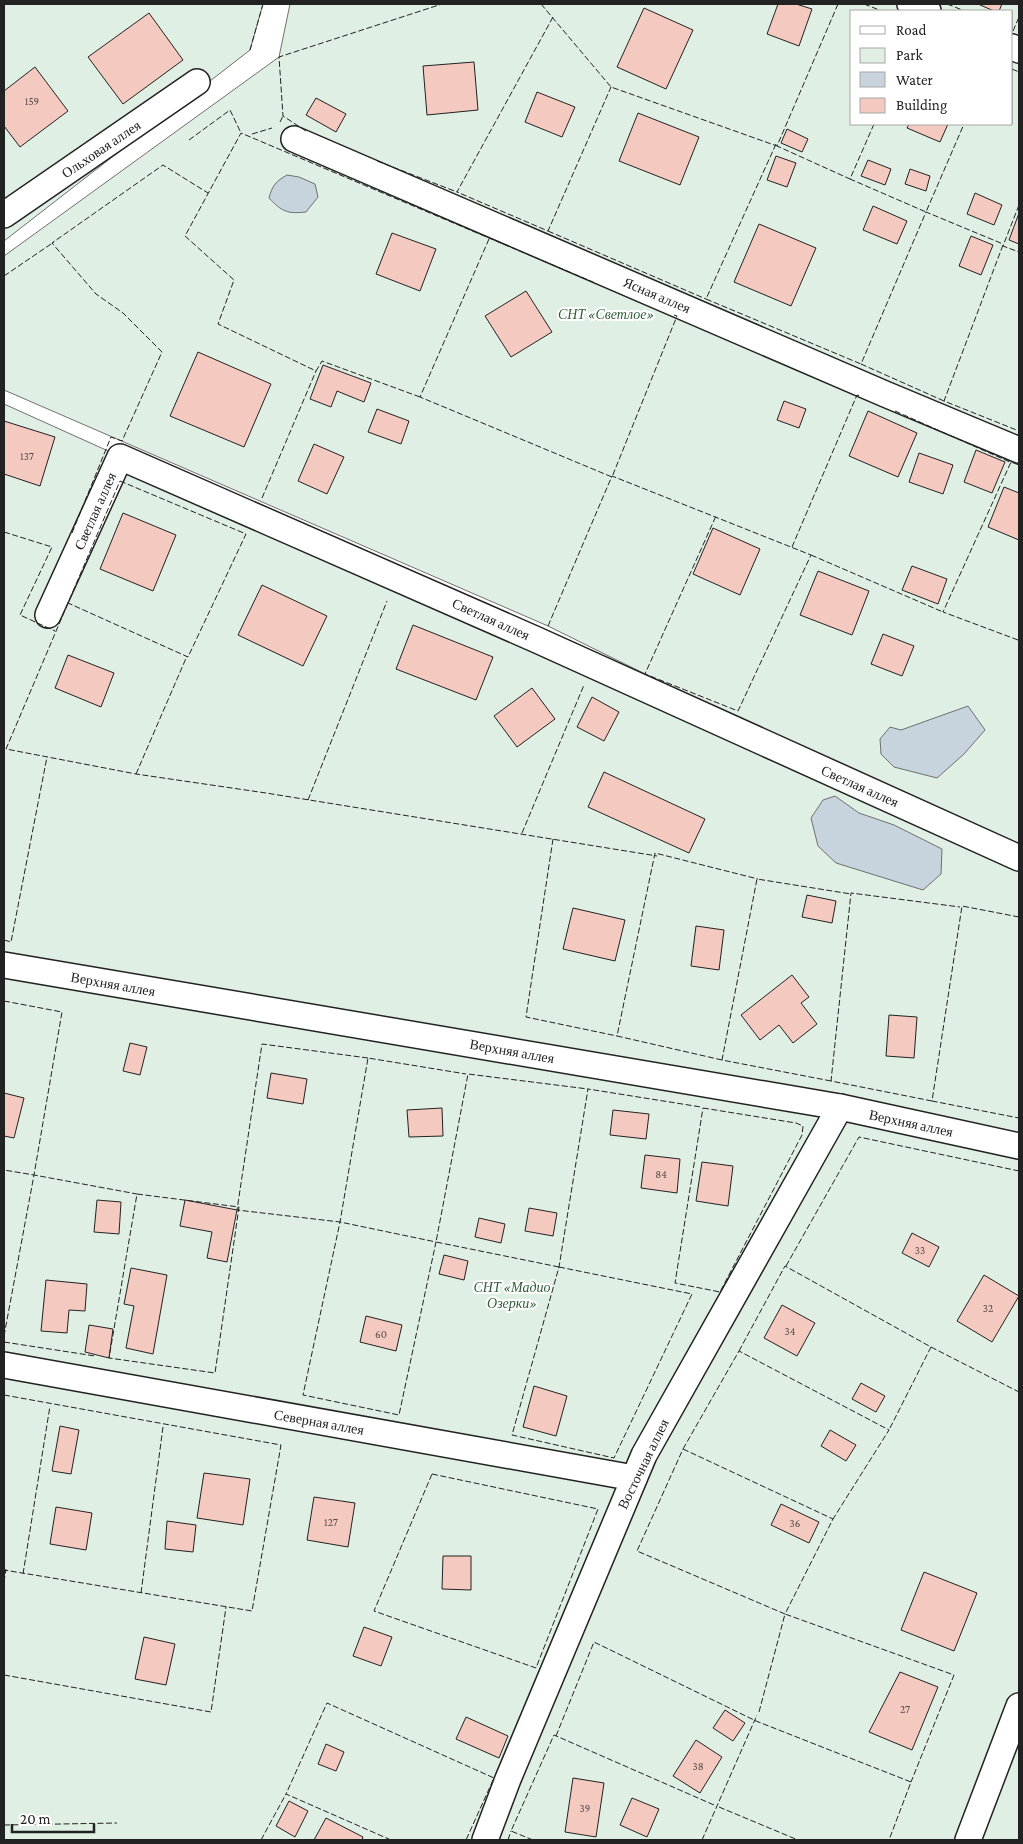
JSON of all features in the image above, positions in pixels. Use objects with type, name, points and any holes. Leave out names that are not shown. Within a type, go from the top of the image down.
[{"type":"street","points":[[910,4],[925,10]]},
{"type":"street","name":"Ольховая аллея","points":[[4,215],[196,82]]},
{"type":"street","name":"Ясная аллея","points":[[294,139],[1019,450]]},
{"type":"street","name":"Светлая аллея","points":[[48,615],[120,456],[537,640],[1019,858]]},
{"type":"street","name":"Верхняя аллея","points":[[4,965],[840,1107],[1019,1146]]},
{"type":"street","name":"Восточная аллея","points":[[485,1840],[508,1779],[644,1455],[840,1107]]},
{"type":"street","name":"Северная аллея","points":[[4,1365],[634,1478]]},
{"type":"street","points":[[968,1840],[1019,1706]]},
{"type":"green space","points":[[4,4],[263,4],[250,50],[4,241]]},
{"type":"green space","name":"СНТ «Светлое»","points":[[290,4],[1019,4],[1019,859],[548,626],[4,390],[4,256],[279,57]]},
{"type":"green space","name":"СНТ «Мадио Озерки»","points":[[4,404],[1019,862],[1019,1729],[977,1840],[4,1840]]},
{"type":"green space","points":[[1019,1738],[1019,1840],[979,1840]]},
{"type":"water","points":[[287,175],[299,177],[315,184],[318,197],[306,212],[294,213],[286,211],[269,198],[275,184]]},
{"type":"water","points":[[968,706],[985,730],[964,754],[937,778],[894,767],[881,754],[880,739],[890,727],[901,730]]},
{"type":"water","points":[[835,796],[859,813],[894,825],[942,849],[941,874],[923,890],[836,863],[818,846],[811,818],[823,800]]},
{"type":"building","points":[[778,4],[796,4],[812,9],[799,46],[767,34]]},
{"type":"building","points":[[978,4],[1002,4],[999,10],[992,10]]},
{"type":"building","points":[[644,8],[693,30],[666,89],[617,67]]},
{"type":"building","points":[[149,13],[183,60],[123,104],[88,57]]},
{"type":"building","points":[[474,62],[478,110],[427,115],[423,66]]},
{"type":"building","points":[[35,67],[68,111],[20,147],[4,126],[4,91]]},
{"type":"building","points":[[537,92],[575,107],[562,137],[525,122]]},
{"type":"building","points":[[316,98],[346,114],[336,132],[306,115]]},
{"type":"building","points":[[638,113],[699,137],[680,185],[619,161]]},
{"type":"building","points":[[908,125],[948,125],[940,142],[907,128]]},
{"type":"building","points":[[787,129],[808,139],[802,152],[781,143]]},
{"type":"building","points":[[776,156],[796,163],[787,187],[767,180]]},
{"type":"building","points":[[868,160],[891,169],[885,185],[861,176]]},
{"type":"building","points":[[910,169],[930,176],[926,191],[905,184]]},
{"type":"building","points":[[975,193],[1002,205],[994,225],[967,214]]},
{"type":"building","points":[[873,206],[907,221],[897,244],[863,230]]},
{"type":"building","points":[[1019,213],[1019,244],[1009,240]]},
{"type":"building","points":[[759,224],[816,248],[791,306],[734,282]]},
{"type":"building","points":[[392,233],[436,249],[420,291],[376,274]]},
{"type":"building","points":[[971,236],[993,245],[981,275],[959,266]]},
{"type":"building","points":[[526,291],[552,332],[511,357],[485,316]]},
{"type":"building","points":[[198,352],[271,384],[244,447],[170,416]]},
{"type":"building","points":[[323,365],[371,383],[364,402],[337,391],[331,407],[310,399]]},
{"type":"building","points":[[784,401],[806,409],[799,428],[777,420]]},
{"type":"building","points":[[377,409],[409,421],[401,444],[368,432]]},
{"type":"building","points":[[868,411],[917,433],[898,477],[849,456]]},
{"type":"building","points":[[4,421],[55,437],[40,486],[4,474]]},
{"type":"building","points":[[314,444],[344,457],[327,494],[298,481]]},
{"type":"building","points":[[976,450],[1005,462],[992,493],[964,482]]},
{"type":"building","points":[[919,453],[953,465],[943,494],[909,482]]},
{"type":"building","points":[[1004,487],[1019,493],[1019,540],[988,527]]},
{"type":"building","points":[[123,513],[176,535],[153,591],[100,569]]},
{"type":"building","points":[[713,528],[760,549],[740,595],[693,574]]},
{"type":"building","points":[[912,566],[947,579],[938,604],[902,590]]},
{"type":"building","points":[[818,571],[869,591],[852,635],[800,615]]},
{"type":"building","points":[[262,585],[327,616],[303,666],[238,635]]},
{"type":"building","points":[[413,625],[493,657],[476,700],[396,669]]},
{"type":"building","points":[[883,634],[914,646],[902,676],[871,664]]},
{"type":"building","points":[[68,655],[114,673],[101,707],[55,688]]},
{"type":"building","points":[[532,688],[555,719],[517,747],[494,716]]},
{"type":"building","points":[[592,697],[619,712],[604,741],[577,727]]},
{"type":"building","points":[[604,772],[705,819],[689,853],[588,807]]},
{"type":"building","points":[[807,895],[836,901],[832,923],[802,917]]},
{"type":"building","points":[[573,908],[625,920],[615,961],[563,949]]},
{"type":"building","points":[[696,926],[724,930],[719,970],[691,966]]},
{"type":"building","points":[[792,975],[809,997],[801,1003],[817,1024],[793,1043],[779,1025],[760,1040],[741,1015]]},
{"type":"building","points":[[889,1015],[917,1017],[914,1058],[886,1056]]},
{"type":"building","points":[[130,1043],[147,1047],[140,1075],[123,1071]]},
{"type":"building","points":[[271,1073],[307,1079],[303,1104],[267,1098]]},
{"type":"building","points":[[4,1093],[24,1098],[14,1138],[4,1136]]},
{"type":"building","points":[[442,1108],[443,1136],[409,1137],[407,1110]]},
{"type":"building","points":[[613,1110],[649,1114],[646,1139],[610,1135]]},
{"type":"building","points":[[645,1155],[680,1159],[677,1193],[641,1188]]},
{"type":"building","points":[[702,1162],[733,1166],[728,1206],[696,1201]]},
{"type":"building","points":[[97,1200],[121,1202],[119,1234],[94,1232]]},
{"type":"building","points":[[185,1200],[237,1210],[227,1262],[207,1258],[212,1232],[180,1226]]},
{"type":"building","points":[[529,1208],[557,1213],[553,1236],[525,1231]]},
{"type":"building","points":[[479,1218],[505,1224],[501,1243],[475,1237]]},
{"type":"building","points":[[912,1233],[939,1247],[929,1267],[902,1253]]},
{"type":"building","points":[[444,1255],[468,1261],[464,1280],[439,1274]]},
{"type":"building","points":[[131,1268],[167,1275],[153,1354],[126,1348],[134,1306],[124,1304]]},
{"type":"building","points":[[984,1275],[1019,1296],[992,1342],[957,1321]]},
{"type":"building","points":[[46,1280],[87,1284],[85,1311],[69,1310],[67,1333],[41,1331]]},
{"type":"building","points":[[782,1305],[815,1323],[797,1356],[764,1338]]},
{"type":"building","points":[[366,1316],[402,1325],[396,1351],[360,1342]]},
{"type":"building","points":[[89,1325],[113,1329],[109,1358],[85,1352]]},
{"type":"building","points":[[861,1383],[885,1396],[876,1412],[852,1399]]},
{"type":"building","points":[[534,1386],[567,1396],[556,1436],[523,1427]]},
{"type":"building","points":[[60,1426],[79,1430],[71,1474],[52,1471]]},
{"type":"building","points":[[830,1430],[856,1445],[846,1461],[821,1446]]},
{"type":"building","points":[[204,1473],[250,1479],[243,1525],[197,1518]]},
{"type":"building","points":[[314,1497],[355,1503],[348,1547],[307,1540]]},
{"type":"building","points":[[781,1504],[819,1522],[809,1543],[771,1525]]},
{"type":"building","points":[[56,1507],[92,1513],[86,1550],[50,1544]]},
{"type":"building","points":[[167,1521],[196,1525],[193,1552],[165,1549]]},
{"type":"building","points":[[443,1556],[471,1556],[471,1590],[442,1589]]},
{"type":"building","points":[[924,1572],[977,1593],[954,1651],[901,1630]]},
{"type":"building","points":[[364,1627],[392,1637],[381,1666],[353,1656]]},
{"type":"building","points":[[144,1637],[175,1644],[166,1685],[135,1679]]},
{"type":"building","points":[[900,1672],[938,1687],[912,1750],[869,1732]]},
{"type":"building","points":[[725,1710],[745,1723],[733,1741],[713,1728]]},
{"type":"building","points":[[466,1717],[508,1736],[499,1758],[456,1739]]},
{"type":"building","points":[[696,1740],[722,1757],[700,1793],[673,1776]]},
{"type":"building","points":[[326,1744],[344,1752],[336,1771],[318,1764]]},
{"type":"building","points":[[573,1778],[604,1783],[596,1837],[565,1832]]},
{"type":"building","points":[[632,1798],[659,1809],[647,1837],[620,1825]]},
{"type":"building","points":[[289,1801],[308,1811],[295,1837],[276,1826]]},
{"type":"building","points":[[326,1818],[363,1837],[362,1840],[314,1840]]},
{"type":"fence","points":[[250,50],[263,4]]},
{"type":"fence","points":[[306,131],[283,116],[279,57],[442,4]]},
{"type":"fence","points":[[541,4],[611,87],[777,146]]},
{"type":"fence","points":[[838,4],[777,146],[850,179]]},
{"type":"fence","points":[[864,4],[879,10]]},
{"type":"fence","points":[[947,4],[962,10]]},
{"type":"fence","points":[[553,17],[457,192],[548,231],[611,87]]},
{"type":"fence","points":[[1013,31],[1019,17]]},
{"type":"fence","points":[[1013,69],[1019,72]]},
{"type":"fence","points":[[189,140],[230,110],[241,133]]},
{"type":"fence","points":[[280,122],[283,116]]},
{"type":"fence","points":[[874,125],[850,179],[926,212],[964,125]]},
{"type":"fence","points":[[252,134],[272,128]]},
{"type":"fence","points":[[420,397],[322,361],[316,371],[218,324],[234,280],[185,236],[241,133],[593,282]]},
{"type":"fence","points":[[776,144],[706,299],[861,364]]},
{"type":"fence","points":[[377,161],[457,192]]},
{"type":"fence","points":[[72,533],[111,437],[122,441],[162,352],[123,313],[96,294],[52,243],[163,165],[208,193]]},
{"type":"fence","points":[[1019,205],[1003,246],[1019,252]]},
{"type":"fence","points":[[944,401],[861,364],[926,212],[1003,244]]},
{"type":"fence","points":[[548,231],[706,299]]},
{"type":"fence","points":[[489,239],[420,397],[612,477],[677,316],[674,315]]},
{"type":"fence","points":[[4,276],[54,242]]},
{"type":"fence","points":[[1003,245],[944,401],[1019,431]]},
{"type":"fence","points":[[262,498],[316,371]]},
{"type":"fence","points":[[792,547],[857,395],[861,396]]},
{"type":"fence","points":[[895,411],[1012,463]]},
{"type":"fence","points":[[1018,640],[943,612],[1011,462],[1019,465]]},
{"type":"fence","points":[[548,626],[612,476],[811,555],[738,711],[645,674],[716,516]]},
{"type":"fence","points":[[120,481],[246,534],[188,657],[68,603],[120,481]]},
{"type":"fence","points":[[4,532],[52,547],[20,615],[55,631]]},
{"type":"fence","points":[[811,555],[943,612]]},
{"type":"fence","points":[[308,800],[387,601]]},
{"type":"fence","points":[[68,603],[6,749],[136,774],[657,856]]},
{"type":"fence","points":[[136,774],[187,656]]},
{"type":"fence","points":[[522,833],[584,685]]},
{"type":"fence","points":[[4,940],[11,942],[47,757]]},
{"type":"fence","points":[[553,839],[526,1017],[617,1036]]},
{"type":"fence","points":[[722,1060],[617,1036],[655,853],[758,879]]},
{"type":"fence","points":[[831,1081],[722,1060],[757,879],[851,894]]},
{"type":"fence","points":[[932,1101],[831,1081],[851,893],[960,907]]},
{"type":"fence","points":[[1019,917],[962,906],[932,1101],[1019,1118]]},
{"type":"fence","points":[[4,1001],[62,1012],[34,1175],[4,1170]]},
{"type":"fence","points":[[368,1058],[262,1044],[237,1210],[340,1222],[436,1242],[399,1415],[303,1395],[340,1222],[368,1058],[466,1074]]},
{"type":"fence","points":[[559,1267],[436,1242],[468,1074],[588,1089]]},
{"type":"fence","points":[[559,1267],[692,1294],[614,1458],[512,1435],[559,1267],[588,1089],[701,1107]]},
{"type":"fence","points":[[703,1108],[796,1123],[803,1126],[802,1135],[720,1292],[675,1283],[703,1108]]},
{"type":"fence","points":[[786,1266],[859,1137],[1019,1171]]},
{"type":"fence","points":[[4,1336],[34,1175],[137,1194]]},
{"type":"fence","points":[[137,1194],[239,1207],[215,1373],[109,1358],[137,1194]]},
{"type":"fence","points":[[739,1351],[785,1266],[931,1347],[889,1430]]},
{"type":"fence","points":[[4,1342],[95,1356]]},
{"type":"fence","points":[[931,1347],[1019,1392]]},
{"type":"fence","points":[[683,1449],[739,1351],[889,1430],[833,1519]]},
{"type":"fence","points":[[4,1395],[281,1445],[252,1611],[4,1570]]},
{"type":"fence","points":[[23,1574],[50,1406]]},
{"type":"fence","points":[[141,1593],[163,1427]]},
{"type":"fence","points":[[683,1449],[833,1519],[785,1614],[637,1551],[683,1449]]},
{"type":"fence","points":[[432,1474],[598,1509],[536,1668],[374,1611],[432,1474]]},
{"type":"fence","points":[[4,1582],[6,1569]]},
{"type":"fence","points":[[4,1675],[211,1712],[226,1607]]},
{"type":"fence","points":[[759,1712],[785,1614],[954,1675],[911,1782]]},
{"type":"fence","points":[[556,1736],[594,1642],[756,1721],[911,1782],[889,1840]]},
{"type":"fence","points":[[391,1840],[286,1794],[327,1703],[494,1778],[466,1840]]},
{"type":"fence","points":[[702,1840],[757,1715]]},
{"type":"fence","points":[[533,1840],[511,1831],[554,1735],[714,1805]]},
{"type":"fence","points":[[261,1840],[286,1794]]},
{"type":"fence","points":[[719,1807],[798,1840]]},
{"type":"fence","points":[[4,1825],[117,1823]]},
{"type":"fence","points":[[508,1840],[511,1831]]}]
